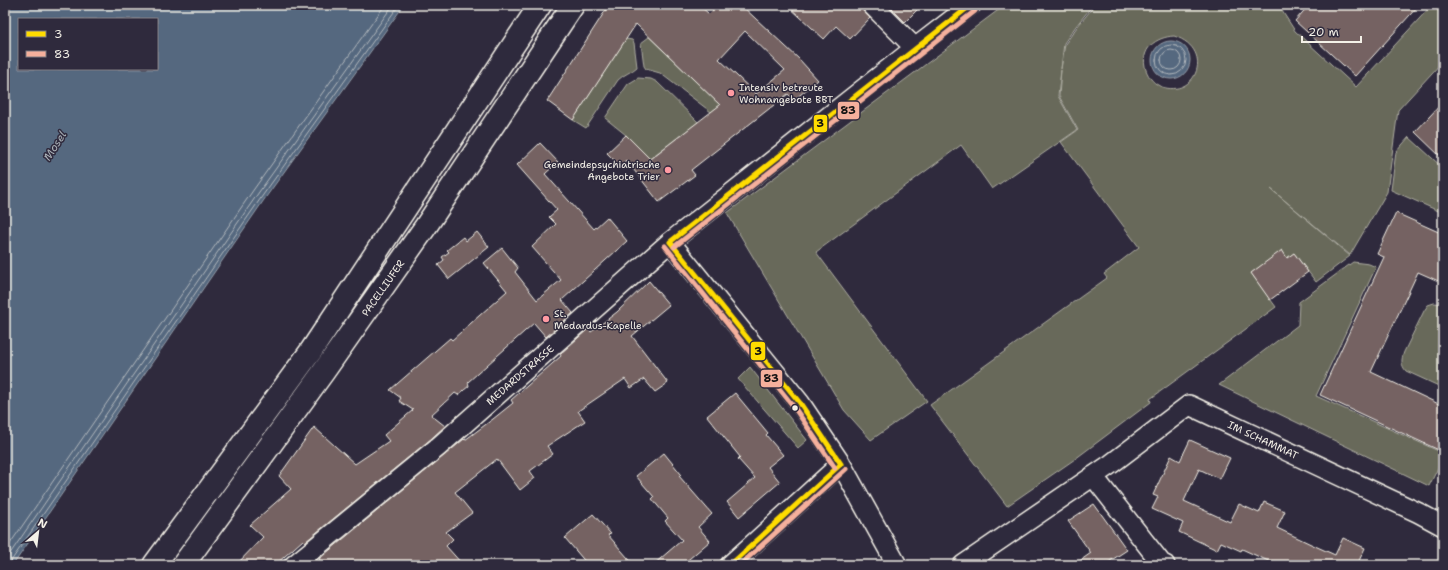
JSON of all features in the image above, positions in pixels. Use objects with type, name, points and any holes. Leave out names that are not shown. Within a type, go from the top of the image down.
[{"type":"main road","points":[[154,565],[311,351],[540,5]]},
{"type":"main road","name":"PACELLIUFER","points":[[183,565],[320,377],[426,226],[573,5]]},
{"type":"street","points":[[872,5],[915,48]]},
{"type":"street","name":"MEDARDSTRASSE","points":[[294,565],[438,447],[670,242],[971,5]]},
{"type":"street","points":[[670,242],[800,403],[841,464],[897,565]]},
{"type":"street","name":"IM SCHAMMAT","points":[[963,565],[1093,476],[1189,405],[1419,513],[1443,526]]},
{"type":"street","points":[[730,565],[841,464]]},
{"type":"street","points":[[1093,476],[1162,564],[1165,565]]},
{"type":"green space","points":[[1005,5],[1093,5],[1064,43],[1061,69],[1065,44],[1095,5],[1288,5],[1282,11],[1295,31],[1356,87],[1432,5],[1443,5],[1443,61],[1398,110],[1387,192],[1350,255],[1271,189],[1350,256],[1316,282],[1294,253],[1287,258],[1282,251],[1251,273],[1276,307],[1150,399],[1151,402],[1075,459],[1007,506],[930,405],[1107,278],[1104,274],[1139,247],[1061,142],[1078,130],[1059,96],[1061,70],[1058,96],[1077,130],[992,189],[961,145],[816,252],[927,401],[871,440],[844,410],[727,213]],"holes":[[[1174,36],[1187,42],[1194,51],[1197,61],[1196,70],[1192,79],[1184,86],[1174,88],[1162,87],[1154,82],[1150,78],[1144,63],[1147,50],[1155,42],[1167,37]]]},
{"type":"green space","points":[[649,37],[720,105],[711,112],[660,73],[646,69],[644,66],[641,43]]},
{"type":"green space","points":[[626,39],[632,40],[634,43],[637,67],[618,80],[586,128],[573,120]]},
{"type":"green space","points":[[638,78],[651,79],[657,82],[698,122],[648,160],[626,135],[605,118],[628,84]]},
{"type":"green space","points":[[1409,137],[1443,168],[1443,213],[1391,190],[1396,152]]},
{"type":"green space","points":[[1353,262],[1369,264],[1376,267],[1316,396],[1443,453],[1443,458],[1429,486],[1219,385],[1298,325],[1299,302]]},
{"type":"green space","points":[[1434,303],[1443,304],[1443,388],[1406,371],[1402,362],[1404,352],[1424,311],[1428,305]]},
{"type":"green space","points":[[750,367],[807,440],[798,448],[738,379]]},
{"type":"water","name":"Mosel","points":[[5,5],[404,5],[266,197],[13,565],[5,565]]},
{"type":"water","points":[[1167,41],[1175,41],[1187,50],[1190,60],[1187,70],[1181,76],[1175,79],[1167,79],[1155,70],[1152,64],[1152,56],[1161,44]]},
{"type":"building","points":[[609,5],[699,5],[709,14],[718,5],[741,5],[799,59],[818,80],[794,100],[788,94],[691,170],[695,175],[659,202],[626,160],[620,166],[607,153],[626,135],[650,159],[720,105],[636,24],[573,120],[547,101]],"holes":[[[745,31],[785,70],[756,94],[719,59]]]},
{"type":"building","points":[[787,5],[861,5],[864,12],[870,18],[850,39],[836,26],[824,39]]},
{"type":"building","points":[[888,5],[922,5],[905,22]]},
{"type":"building","points":[[1309,5],[1419,5],[1355,76],[1295,21]]},
{"type":"building","points":[[1443,102],[1443,159],[1415,132]]},
{"type":"building","points":[[540,143],[558,162],[545,174],[594,229],[607,217],[627,241],[562,300],[573,313],[546,337],[534,323],[468,382],[469,386],[458,395],[455,393],[431,415],[445,426],[431,439],[305,542],[303,540],[275,565],[236,565],[263,537],[250,525],[291,489],[279,476],[314,427],[355,464],[389,441],[384,435],[413,410],[399,401],[401,398],[390,390],[450,338],[452,340],[507,291],[484,263],[502,248],[518,268],[515,272],[537,300],[561,280],[532,247],[556,224],[549,217],[557,210],[517,165]]},
{"type":"building","points":[[1396,213],[1443,234],[1443,283],[1418,272],[1371,372],[1443,406],[1443,452],[1320,395],[1384,257],[1377,254]]},
{"type":"building","points":[[477,232],[489,247],[449,279],[438,265],[444,260],[442,257],[449,252],[447,250],[463,237],[466,241]]},
{"type":"building","points":[[1282,250],[1287,258],[1294,253],[1308,272],[1270,300],[1251,273]]},
{"type":"building","points":[[649,281],[669,305],[632,336],[668,383],[655,392],[644,379],[631,388],[625,379],[578,411],[585,421],[547,446],[553,454],[530,471],[535,478],[520,490],[497,459],[455,492],[472,513],[446,532],[453,539],[446,546],[463,565],[324,565],[319,559],[464,439],[465,440],[513,403],[511,400],[561,356],[560,354],[588,329],[591,332],[617,312]]},
{"type":"building","points":[[735,393],[768,433],[766,435],[783,455],[768,467],[780,482],[739,517],[727,502],[755,478],[738,459],[740,457],[707,416]]},
{"type":"building","points":[[1190,440],[1230,458],[1220,479],[1199,469],[1184,501],[1230,522],[1239,504],[1259,513],[1264,502],[1285,511],[1277,528],[1315,546],[1335,555],[1343,538],[1365,548],[1357,565],[1277,565],[1242,549],[1241,551],[1221,542],[1217,550],[1179,532],[1183,523],[1152,509],[1158,497],[1153,495],[1171,456],[1180,461]]},
{"type":"building","points":[[664,453],[681,474],[679,476],[712,514],[698,527],[710,541],[682,565],[653,565],[682,540],[665,521],[668,518],[652,499],[654,497],[636,476]]},
{"type":"building","points":[[1094,504],[1127,550],[1104,565],[1074,565],[1091,553],[1068,521]]},
{"type":"building","points":[[593,514],[611,534],[608,535],[634,565],[588,565],[565,538]]},
{"type":"transit line","name":"3","points":[[670,242],[971,5]]},
{"type":"transit line","name":"83","points":[[674,247],[975,11]]},
{"type":"transit line","name":"3","points":[[670,242],[800,403],[841,464]]},
{"type":"transit line","name":"83","points":[[665,246],[794,407],[835,468]]},
{"type":"transit line","name":"3","points":[[730,565],[841,464]]},
{"type":"transit line","name":"83","points":[[740,565],[846,469]]},
{"type":"place","name":"Intensiv betreute Wohnangebote BBT","points":[[731,93]]},
{"type":"place","name":"Gemeindepsychiatrische Angebote Trier","points":[[668,170]]},
{"type":"place","name":"St. Medardus-Kapelle","points":[[546,319]]}]
